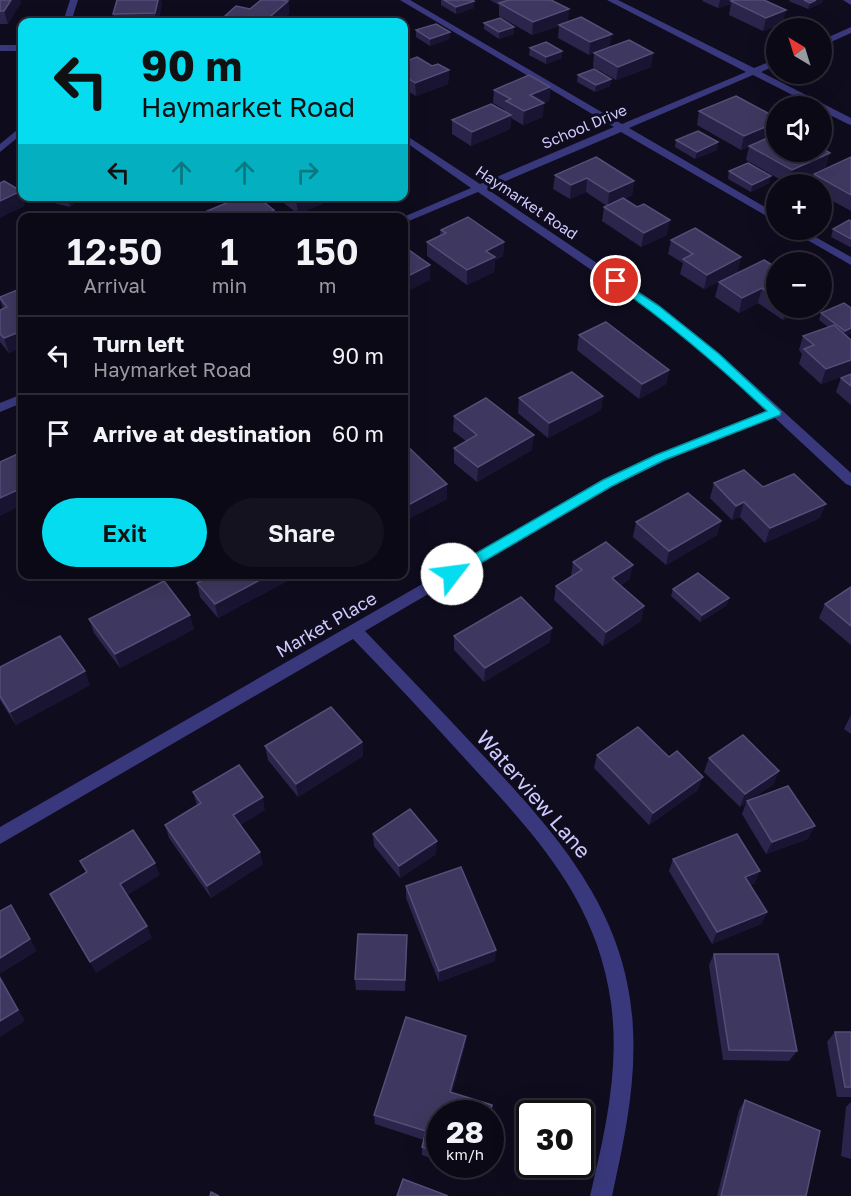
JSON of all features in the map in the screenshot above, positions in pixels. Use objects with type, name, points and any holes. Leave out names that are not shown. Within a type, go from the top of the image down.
[{"type":"street","points":[[68,18],[74,0]]},
{"type":"street","points":[[404,0],[766,213]]},
{"type":"street","points":[[611,0],[799,96]]},
{"type":"street","points":[[832,39],[851,30]]},
{"type":"street","points":[[0,48],[18,48]]},
{"type":"street","name":"School Drive","points":[[408,218],[766,66]]},
{"type":"street","points":[[832,112],[851,122]]},
{"type":"street","points":[[0,149],[18,133]]},
{"type":"street","name":"Haymarket Road","points":[[408,140],[655,308],[715,356],[851,481]]},
{"type":"street","points":[[813,240],[851,262]]},
{"type":"street","points":[[0,408],[18,400]]},
{"type":"street","name":"Market Place","points":[[0,836],[608,483],[660,458],[775,412]]},
{"type":"street","name":"Waterview Lane","points":[[355,631],[532,820],[570,867],[596,912],[608,945],[621,1004],[624,1068],[618,1117],[601,1196]]},
{"type":"building","points":[[0,0],[11,0],[4,11],[0,11]]},
{"type":"building","points":[[117,0],[158,0],[155,13],[113,14]]},
{"type":"building","points":[[261,0],[288,1],[269,18],[225,16],[236,6],[250,9]]},
{"type":"building","points":[[444,0],[472,0],[474,1],[456,7]]},
{"type":"building","points":[[509,0],[551,0],[569,9],[533,22],[499,3]]},
{"type":"building","points":[[764,0],[786,10],[766,18],[731,1]]},
{"type":"building","points":[[581,17],[612,34],[590,42],[559,25]]},
{"type":"building","points":[[500,18],[514,27],[499,32],[484,23]]},
{"type":"building","points":[[436,24],[450,32],[430,39],[416,30]]},
{"type":"building","points":[[629,40],[653,53],[618,67],[594,53]]},
{"type":"building","points":[[546,42],[562,51],[546,57],[530,48]]},
{"type":"building","points":[[417,57],[432,66],[438,64],[449,70],[415,83],[408,78],[408,60]]},
{"type":"building","points":[[594,69],[611,79],[596,85],[578,75]]},
{"type":"building","points":[[529,75],[550,87],[530,95],[544,103],[524,111],[506,101],[511,99],[494,90]]},
{"type":"building","points":[[736,96],[766,112],[766,127],[744,136],[699,111]]},
{"type":"building","points":[[491,104],[511,115],[472,132],[452,120]]},
{"type":"building","points":[[698,131],[718,142],[697,152],[676,140]]},
{"type":"building","points":[[766,139],[766,155],[749,146]]},
{"type":"building","points":[[596,157],[634,181],[609,192],[587,178],[571,185],[555,175]]},
{"type":"building","points":[[851,157],[851,195],[832,184],[832,174],[814,174]]},
{"type":"building","points":[[778,162],[810,162],[792,170]]},
{"type":"building","points":[[748,163],[767,174],[766,178],[752,185],[729,171]]},
{"type":"building","points":[[4,181],[18,189],[18,192],[0,201],[0,183]]},
{"type":"building","points":[[623,198],[637,207],[644,204],[670,220],[644,233],[604,207]]},
{"type":"building","points":[[231,201],[262,201],[274,210],[268,213],[202,213]]},
{"type":"building","points":[[468,217],[504,242],[486,251],[495,257],[467,270],[427,242],[446,233],[441,230]]},
{"type":"building","points":[[851,221],[851,239],[833,229]]},
{"type":"building","points":[[695,228],[741,257],[707,275],[683,259],[693,254],[671,240]]},
{"type":"building","points":[[409,250],[430,265],[408,276]]},
{"type":"building","points":[[764,260],[766,261],[766,291],[762,288],[742,298],[719,282]]},
{"type":"building","points":[[18,290],[18,333],[4,338],[0,334],[0,310],[7,307],[0,297]]},
{"type":"building","points":[[844,303],[851,308],[851,328],[845,331],[828,318],[832,318],[832,308]]},
{"type":"building","points":[[606,322],[669,370],[642,384],[579,335]]},
{"type":"building","points":[[834,325],[851,340],[851,360],[826,369],[804,349],[814,345],[803,336]]},
{"type":"building","points":[[572,372],[603,396],[549,423],[519,398]]},
{"type":"building","points":[[851,374],[851,386],[841,378]]},
{"type":"building","points":[[486,398],[534,435],[478,467],[454,448],[477,435],[454,416]]},
{"type":"building","points":[[408,447],[447,484],[410,504],[408,502]]},
{"type":"building","points":[[18,454],[18,490],[0,498],[0,462]]},
{"type":"building","points":[[744,470],[763,487],[794,474],[826,504],[770,528],[744,502],[736,506],[714,483]]},
{"type":"building","points":[[688,493],[721,521],[669,551],[636,522]]},
{"type":"building","points":[[606,542],[633,565],[612,578],[644,606],[606,632],[556,586],[582,570],[573,562]]},
{"type":"building","points":[[698,573],[729,598],[702,615],[673,589]]},
{"type":"building","points":[[204,579],[262,579],[215,604],[197,583]]},
{"type":"building","points":[[164,581],[190,615],[115,654],[89,619]]},
{"type":"building","points":[[851,587],[851,626],[825,604]]},
{"type":"building","points":[[521,597],[552,628],[485,668],[454,636]]},
{"type":"building","points":[[60,636],[85,671],[10,712],[0,696],[0,667]]},
{"type":"building","points":[[331,707],[362,742],[296,784],[265,746]]},
{"type":"building","points":[[638,727],[669,757],[677,751],[703,777],[653,813],[597,755]]},
{"type":"building","points":[[743,735],[779,771],[745,794],[709,758]]},
{"type":"building","points":[[239,765],[263,797],[233,815],[260,852],[207,886],[165,825],[201,803],[193,792]]},
{"type":"building","points":[[788,786],[815,826],[772,842],[747,801]]},
{"type":"building","points":[[410,809],[437,841],[399,866],[373,834]]},
{"type":"building","points":[[133,830],[155,863],[120,884],[147,926],[90,962],[50,894],[87,872],[80,861]]},
{"type":"building","points":[[737,834],[760,871],[745,877],[767,912],[717,932],[673,859]]},
{"type":"building","points":[[461,867],[496,950],[439,971],[406,886]]},
{"type":"building","points":[[11,905],[30,939],[0,958],[0,911]]},
{"type":"building","points":[[358,934],[407,935],[405,980],[355,979]]},
{"type":"building","points":[[714,954],[778,954],[797,1051],[729,1050]]},
{"type":"building","points":[[0,978],[18,1010],[0,1021]]},
{"type":"building","points":[[406,1017],[466,1036],[450,1092],[476,1100],[426,1100],[426,1131],[374,1115]]},
{"type":"building","points":[[835,1032],[851,1032],[851,1087],[845,1087]]},
{"type":"building","points":[[745,1100],[820,1131],[806,1196],[721,1196]]},
{"type":"building","points":[[426,1131],[426,1148],[422,1147]]},
{"type":"building","points":[[403,1179],[448,1196],[397,1196]]},
{"type":"route","points":[[452,574],[608,483],[660,458],[775,412],[715,356],[655,308],[616,281]]}]
